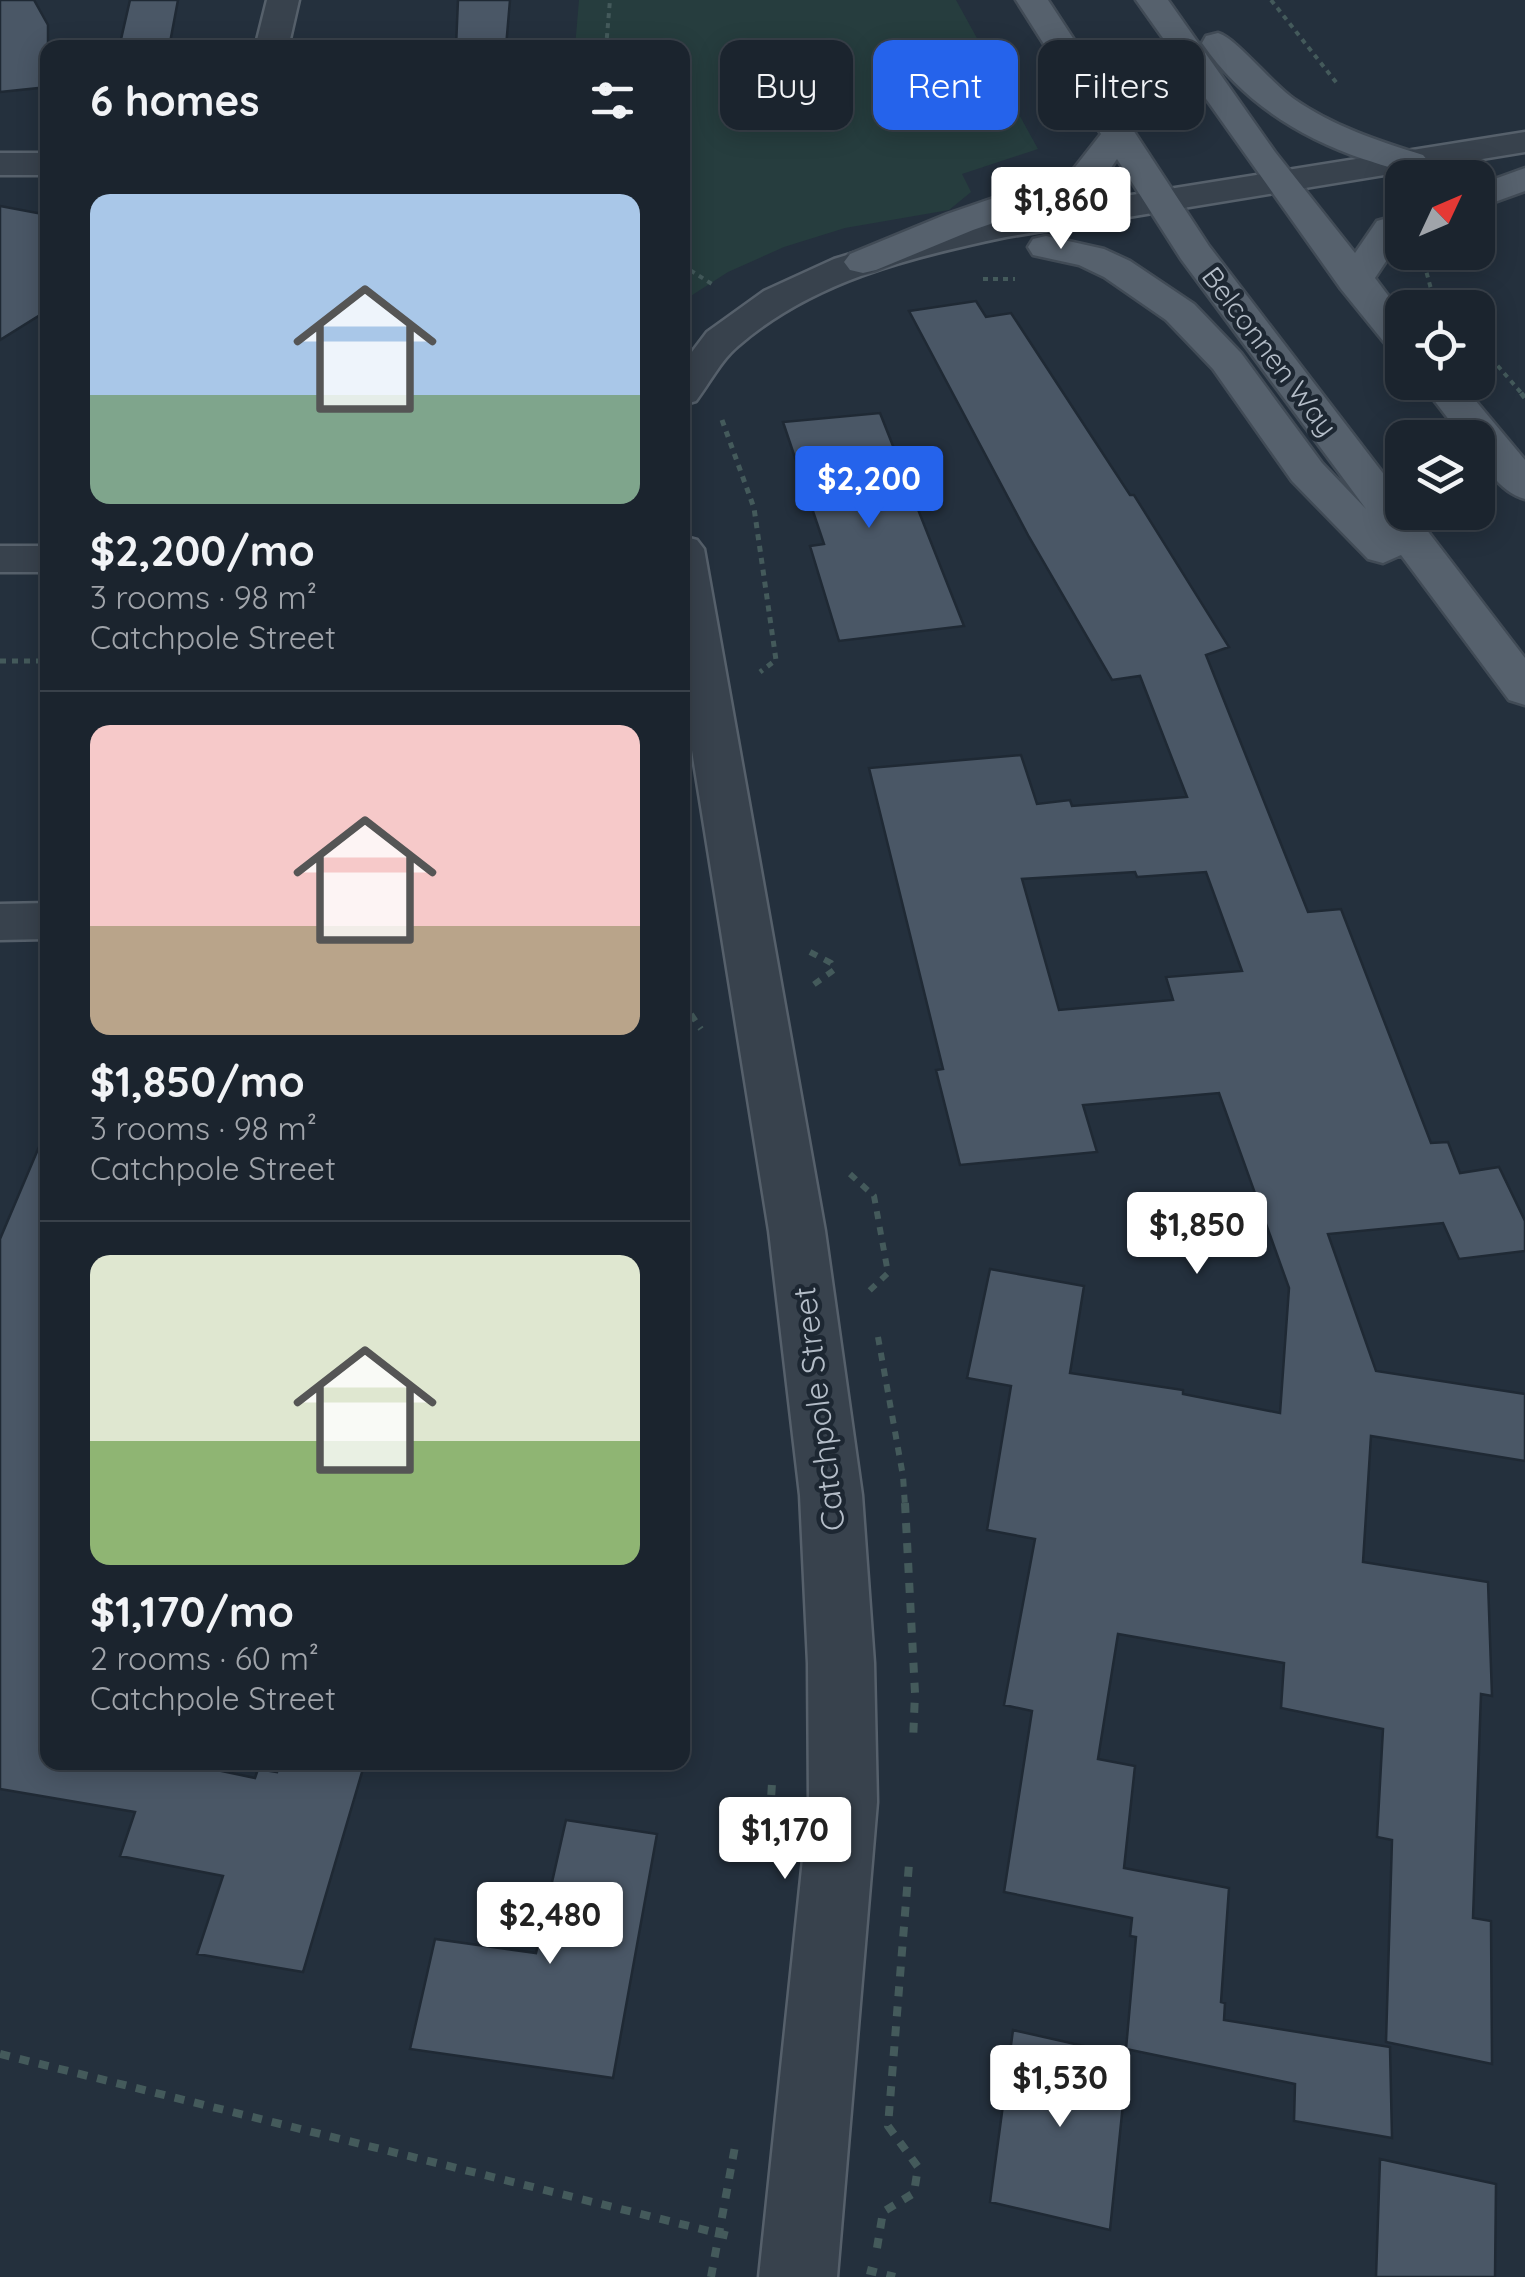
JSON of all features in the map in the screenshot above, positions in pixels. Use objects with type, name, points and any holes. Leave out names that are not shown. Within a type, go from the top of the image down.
[{"type":"main road","name":"Belconnen Way","points":[[1032,0],[1170,215],[1525,693]]},
{"type":"main road","points":[[1152,0],[1290,196],[1385,318]]},
{"type":"main road","points":[[1188,0],[1239,74],[1280,108],[1385,164]]},
{"type":"main road","points":[[863,262],[960,222],[1085,179],[1117,136]]},
{"type":"main road","points":[[1495,189],[1525,176]]},
{"type":"main road","points":[[1354,281],[1385,237]]},
{"type":"main road","points":[[1046,247],[1104,263],[1180,312],[1226,361],[1307,472],[1525,693]]},
{"type":"main road","points":[[1454,400],[1525,486]]},
{"type":"street","points":[[274,40],[284,0]]},
{"type":"street","points":[[1464,160],[1525,142]]},
{"type":"street","points":[[0,164],[40,164]]},
{"type":"street","points":[[1495,179],[1525,176]]},
{"type":"street","points":[[690,381],[712,348],[754,312],[832,272],[950,236],[1170,215],[1385,181]]},
{"type":"street","points":[[863,262],[1046,247],[1170,215]]},
{"type":"street","points":[[0,559],[40,559]]},
{"type":"street","name":"Catchpole Street","points":[[690,597],[797,1231],[830,1495],[841,1664],[843,1802],[801,2266]]},
{"type":"street","points":[[0,922],[40,922]]},
{"type":"path","points":[[607,40],[610,0]]},
{"type":"path","points":[[1271,0],[1348,96]]},
{"type":"path","points":[[978,279],[1017,279]]},
{"type":"path","points":[[1495,363],[1525,398]]},
{"type":"path","points":[[722,419],[754,508],[776,660],[757,675]]},
{"type":"path","points":[[0,661],[40,661]]},
{"type":"path","points":[[769,1830],[772,1772]]},
{"type":"path","points":[[0,2054],[720,2234],[801,2266],[895,2277]]},
{"type":"path","points":[[711,2277],[738,2126]]},
{"type":"green space","points":[[579,0],[956,0],[978,40],[873,40],[873,130],[1018,130],[1018,113],[1038,149],[962,174],[971,192],[949,210],[845,228],[784,247],[728,272],[690,296],[690,40],[576,40]]},
{"type":"building","points":[[0,0],[34,0],[48,25],[48,40],[40,40],[40,88],[0,92]]},
{"type":"building","points":[[130,0],[178,0],[170,40],[121,40]]},
{"type":"building","points":[[458,0],[510,0],[507,40],[456,40]]},
{"type":"building","points":[[0,206],[40,214],[40,315],[0,340]]},
{"type":"building","points":[[976,301],[986,317],[1011,313],[1130,495],[1134,495],[1229,647],[1206,655],[1308,912],[1341,909],[1431,1143],[1448,1142],[1460,1173],[1499,1167],[1525,1221],[1525,1251],[1459,1259],[1443,1223],[1328,1234],[1376,1371],[1525,1394],[1525,1461],[1371,1436],[1363,1562],[1488,1582],[1492,1696],[1481,1694],[1473,1918],[1491,1921],[1492,2064],[1386,2042],[1392,1840],[1377,1837],[1383,1729],[1281,1708],[1284,1663],[1118,1634],[1098,1759],[1135,1766],[1124,1868],[1229,1888],[1221,2002],[1225,2003],[1224,2020],[1390,2047],[1392,2138],[1294,2121],[1295,2084],[1126,2049],[1136,1937],[1130,1936],[1132,1918],[1004,1892],[1032,1711],[1004,1705],[1035,1539],[987,1530],[1011,1386],[967,1378],[990,1269],[1084,1286],[1070,1373],[1183,1390],[1183,1394],[1280,1413],[1289,1288],[1219,1093],[1083,1105],[1097,1152],[960,1165],[936,1070],[943,1069],[869,768],[1021,755],[1037,804],[1070,800],[1072,806],[1187,797],[1140,676],[1112,680],[1029,537],[909,311]],"holes":[[[1135,872],[1137,877],[1206,872],[1242,971],[1166,977],[1173,1000],[1059,1010],[1022,879]]]},
{"type":"building","points":[[880,413],[964,626],[839,641],[810,546],[824,544],[783,422]]},
{"type":"building","points":[[40,1145],[40,1770],[217,1770],[255,1778],[258,1770],[363,1770],[303,1972],[197,1954],[223,1876],[120,1856],[135,1812],[0,1789],[0,1239]]},
{"type":"building","points":[[566,1820],[657,1834],[613,2078],[410,2049],[435,1939],[536,1953]]},
{"type":"building","points":[[1013,2030],[1128,2056],[1110,2230],[990,2202]]},
{"type":"building","points":[[1380,2159],[1496,2184],[1495,2277],[1376,2277]]}]
